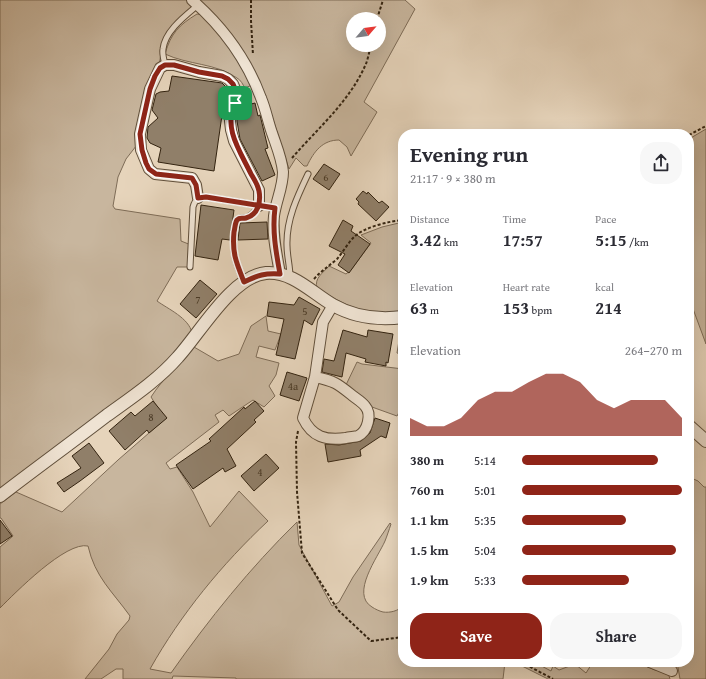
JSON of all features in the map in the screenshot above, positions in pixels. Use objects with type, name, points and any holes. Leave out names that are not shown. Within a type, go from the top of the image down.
[{"type":"street","points":[[195,2],[220,27],[244,62],[254,80],[262,100],[283,171],[282,184],[275,208],[274,218],[275,238],[285,276]]},
{"type":"street","points":[[198,198],[196,185],[192,178],[156,174],[149,169],[142,150],[140,134],[150,89],[160,68],[165,65],[174,65],[199,72],[222,76],[233,84],[236,91],[235,103],[231,111],[230,121],[234,141],[259,190],[259,206]]},
{"type":"street","points":[[0,496],[146,386],[178,357],[225,299],[244,282],[255,276],[266,273],[285,276],[306,287],[333,305],[360,316],[383,318],[398,317]]},
{"type":"street","points":[[315,377],[332,380],[365,406],[369,412],[368,420],[365,428],[358,436],[340,439],[325,438],[314,434],[307,428],[303,418],[315,377],[323,322],[333,305]]},
{"type":"street","points":[[694,430],[706,441]]},
{"type":"street","points":[[662,667],[671,671]]},
{"type":"lane","points":[[165,65],[163,49],[167,39],[178,21],[195,2]]},
{"type":"lane","points":[[285,276],[288,225],[299,193],[308,174]]},
{"type":"lane","points":[[190,268],[193,207],[198,198],[206,197],[275,208]]},
{"type":"lane","points":[[244,282],[235,260],[233,247],[234,228],[236,221],[239,218],[246,218],[253,214],[259,206]]},
{"type":"path","points":[[251,0],[253,56]]},
{"type":"path","points":[[379,12],[383,0]]},
{"type":"path","points":[[283,171],[292,158],[324,124],[355,83],[365,65],[369,52]]},
{"type":"path","points":[[694,133],[706,126]]},
{"type":"path","points":[[306,287],[321,270],[333,263],[359,233],[382,224],[398,221]]},
{"type":"path","points":[[303,418],[298,428],[296,442],[297,492],[302,553],[338,610],[371,641],[398,638]]},
{"type":"path","points":[[530,667],[553,679]]},
{"type":"shaded area","points":[[0,0],[186,0],[193,7],[162,47],[159,66],[140,141],[126,159],[118,177],[113,206],[115,209],[180,219],[181,241],[191,245],[188,267],[177,267],[157,301],[183,318],[192,333],[163,365],[0,490]]},
{"type":"shaded area","points":[[198,0],[405,0],[415,9],[364,102],[377,112],[351,156],[347,147],[339,140],[328,142],[316,151],[307,166],[304,166],[296,158],[289,169],[270,110]]},
{"type":"shaded area","points":[[197,14],[203,15],[211,26],[215,27],[220,32],[252,85],[245,88],[240,80],[220,69],[174,58],[165,54],[170,40],[176,30]]},
{"type":"shaded area","points":[[706,129],[706,344],[694,312],[694,136]]},
{"type":"shaded area","points":[[398,223],[398,312],[378,313],[357,309],[317,288],[316,284],[318,278],[329,266],[346,274],[351,270],[371,243],[361,235],[382,227]]},
{"type":"shaded area","points":[[266,316],[268,331],[281,334],[275,350],[259,346],[256,357],[279,363],[276,375],[269,386],[275,396],[264,407],[253,400],[229,416],[223,410],[215,415],[219,422],[166,463],[170,469],[177,467],[193,492],[210,527],[239,491],[268,521],[251,537],[203,590],[175,629],[150,669],[171,673],[200,633],[246,576],[297,522],[299,545],[332,606],[339,602],[353,577],[390,523],[391,524],[385,541],[368,575],[364,593],[366,601],[377,610],[388,612],[398,609],[398,667],[504,667],[503,679],[236,679],[173,676],[172,679],[123,679],[123,669],[116,669],[101,679],[85,679],[109,649],[117,634],[129,620],[130,616],[100,575],[91,557],[88,546],[67,551],[54,559],[29,580],[0,608],[0,547],[13,536],[0,518],[0,504],[16,492],[62,512],[165,419],[151,397],[166,377],[194,347],[218,361],[239,354],[251,326]]},
{"type":"shaded area","points":[[357,362],[362,364],[398,368],[398,414],[397,416],[372,407],[345,387]]},
{"type":"shaded area","points":[[694,479],[706,487],[706,679],[680,679],[678,667],[694,667]]},
{"type":"shaded area","points":[[524,667],[543,667],[551,671],[553,667],[559,670],[567,667],[579,667],[586,673],[590,667],[648,667],[668,673],[670,679],[548,679]]},
{"type":"building","points":[[172,76],[222,83],[226,87],[214,171],[158,162],[161,148],[150,143],[147,138],[148,127],[158,118],[152,110],[156,94],[169,91]]},
{"type":"building","points":[[255,103],[258,116],[260,115],[268,148],[265,149],[275,175],[262,181],[240,139],[237,121],[237,113],[240,107]]},
{"type":"building","points":[[324,164],[340,174],[329,190],[313,179]]},
{"type":"building","points":[[363,191],[367,194],[368,192],[379,203],[382,201],[389,207],[376,221],[358,204],[359,202],[356,199]]},
{"type":"building","points":[[201,205],[234,210],[230,240],[222,239],[218,260],[195,256]]},
{"type":"building","points":[[343,220],[353,226],[351,231],[370,244],[349,273],[338,265],[345,254],[329,246]]},
{"type":"building","points":[[267,222],[268,239],[238,240],[240,223]]},
{"type":"building","points":[[200,280],[217,294],[196,318],[180,304]]},
{"type":"building","points":[[299,297],[320,309],[312,325],[304,320],[295,359],[276,355],[284,319],[267,316],[269,302],[294,305]]},
{"type":"building","points":[[343,330],[367,337],[368,330],[393,334],[388,363],[386,362],[386,366],[365,362],[366,359],[346,353],[342,377],[322,372],[324,359],[334,361]]},
{"type":"building","points":[[287,372],[307,378],[299,401],[280,395]]},
{"type":"building","points":[[153,401],[167,418],[149,433],[147,430],[125,450],[109,431],[131,412],[135,416]]},
{"type":"building","points":[[255,401],[264,411],[254,420],[256,422],[227,449],[236,466],[225,472],[223,468],[193,489],[176,465],[211,441],[209,439],[244,407],[245,409]]},
{"type":"building","points":[[375,418],[390,423],[386,438],[381,436],[360,450],[361,456],[328,462],[325,444],[339,445],[361,441],[370,433]]},
{"type":"building","points":[[89,443],[104,463],[64,492],[57,483],[81,468],[72,456]]},
{"type":"building","points":[[266,454],[279,468],[254,491],[241,476]]},
{"type":"building","points":[[0,520],[12,536],[0,544]]},
{"type":"route","points":[[235,103],[231,111],[230,121],[234,141],[259,190],[259,206],[253,214],[246,218],[239,218],[236,221],[234,228],[233,247],[235,260],[244,282],[255,276],[266,273],[280,274],[274,232],[275,208],[259,206],[206,197],[198,198],[196,185],[192,178],[156,174],[149,169],[142,150],[140,134],[150,89],[160,68],[165,65],[174,65],[199,72],[222,76],[228,79],[233,84],[236,91],[235,103]]}]
